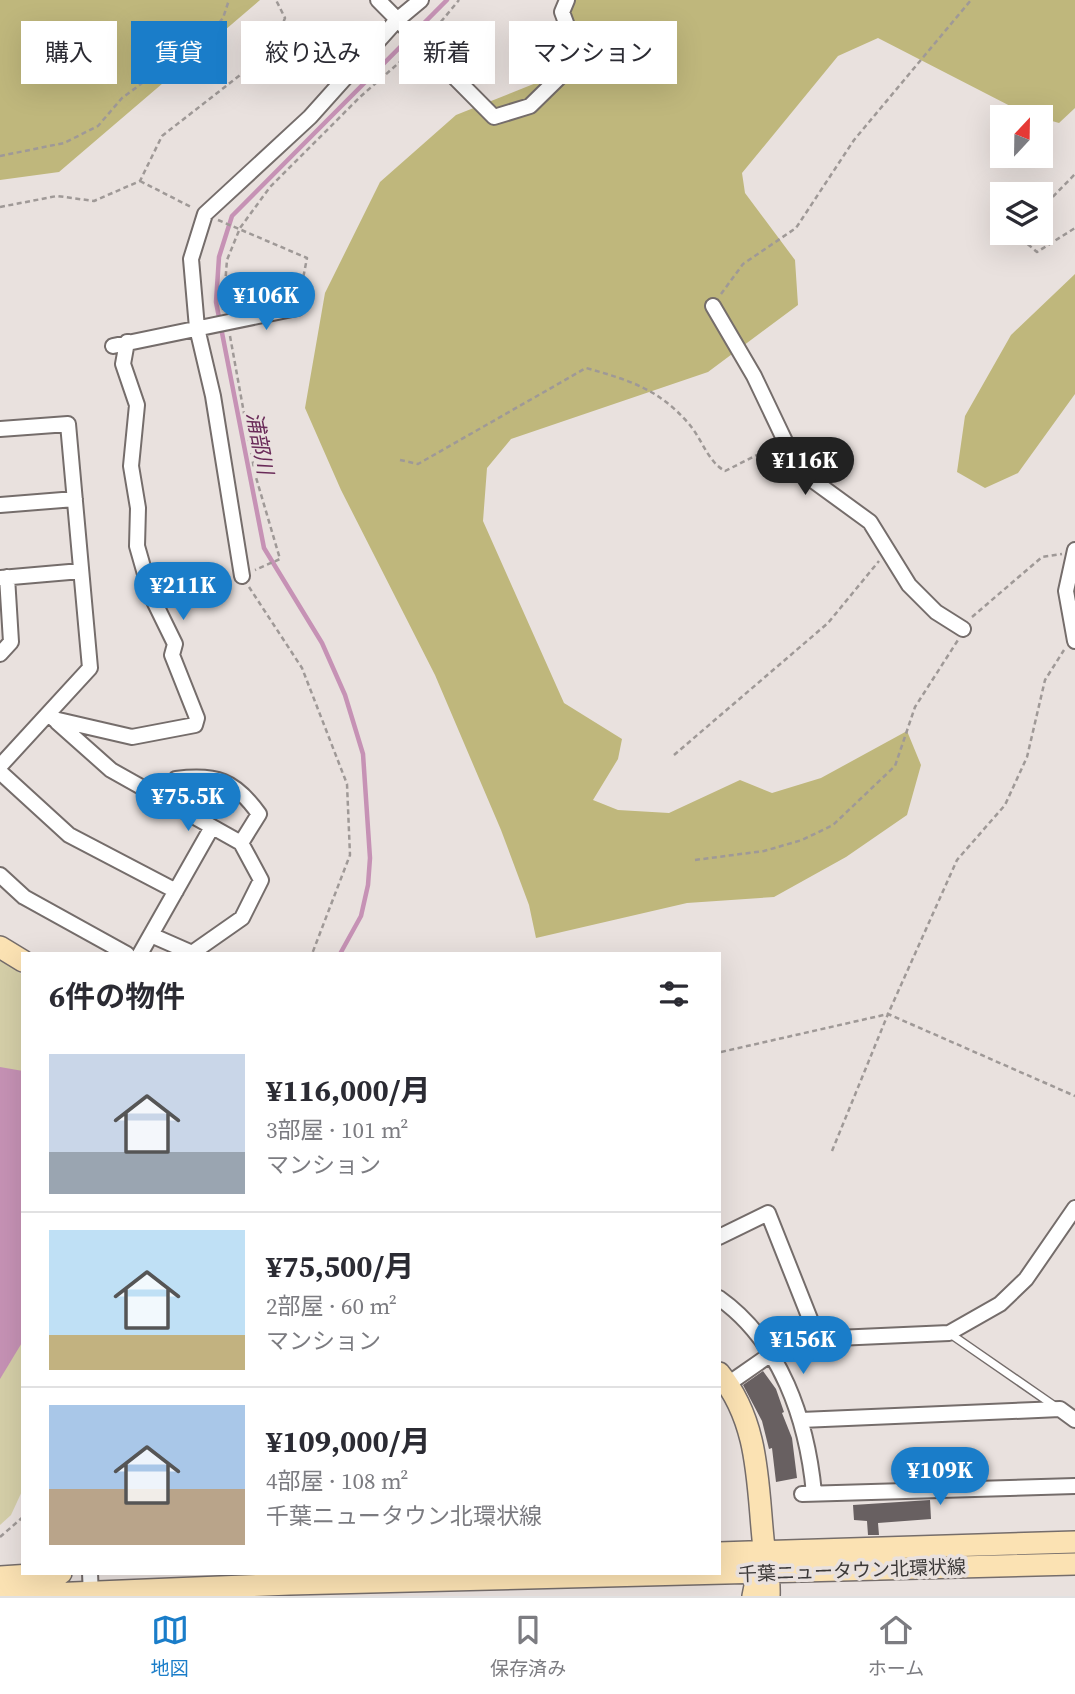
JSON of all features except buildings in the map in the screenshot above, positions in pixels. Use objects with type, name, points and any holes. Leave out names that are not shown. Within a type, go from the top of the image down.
[{"type":"main road","points":[[0,947],[21,960]]},
{"type":"main road","points":[[723,1379],[745,1419],[756,1455],[764,1551],[763,1573],[769,1596]]},
{"type":"main road","name":"千葉ニュータウン北環状線","points":[[721,1553],[1075,1542]]},
{"type":"main road","name":"千葉ニュータウン北環状線","points":[[721,1574],[1075,1564]]},
{"type":"main road","points":[[753,1596],[763,1573]]},
{"type":"main road","points":[[0,1577],[30,1575]]},
{"type":"main road","name":"千葉ニュータウン北環状線","points":[[0,1596],[90,1586],[659,1575]]},
{"type":"street","points":[[378,0],[397,20]]},
{"type":"street","points":[[242,576],[213,396],[197,328],[191,259],[205,215],[310,117],[397,20],[421,0]]},
{"type":"street","points":[[461,84],[494,117],[530,106],[579,58],[562,12],[567,0]]},
{"type":"street","points":[[713,306],[754,376],[785,441],[811,479],[870,522],[921,599],[964,629]]},
{"type":"street","points":[[51,716],[132,737],[195,725],[197,718],[172,655],[175,644],[157,608],[137,546],[138,508],[131,466],[137,405],[123,364],[120,344],[297,308]]},
{"type":"street","points":[[0,429],[68,424],[90,668],[51,716],[0,766]]},
{"type":"street","points":[[0,505],[75,499]]},
{"type":"street","points":[[1074,552],[1066,591],[1074,638]]},
{"type":"street","points":[[0,654],[11,642],[3,578],[81,571]]},
{"type":"street","points":[[51,716],[111,769],[241,843],[261,880],[242,918],[193,952]]},
{"type":"street","points":[[0,772],[69,835],[176,891]]},
{"type":"street","points":[[166,800],[176,779],[207,775],[243,792],[259,814],[241,843]]},
{"type":"street","points":[[141,952],[212,827]]},
{"type":"street","points":[[0,875],[24,897],[123,952]]},
{"type":"street","points":[[151,935],[190,952]]},
{"type":"street","points":[[723,1379],[771,1355],[790,1340],[949,1333],[1000,1304],[1026,1279],[1075,1208]]},
{"type":"street","points":[[721,1236],[768,1213],[818,1339]]},
{"type":"street","points":[[721,1300],[747,1321],[771,1355],[793,1396],[801,1420],[808,1493],[1075,1486]]},
{"type":"street","points":[[801,1420],[1060,1409],[1075,1420]]},
{"type":"lane","points":[[949,1333],[1060,1409]]},
{"type":"path","points":[[0,156],[64,143],[98,126],[122,98],[211,32],[223,18],[229,0]]},
{"type":"path","points":[[0,207],[57,196],[94,201],[140,181],[162,136],[228,87],[276,41],[285,18],[276,0]]},
{"type":"path","points":[[442,21],[459,0]]},
{"type":"path","points":[[713,306],[743,264],[796,228],[854,140],[971,0]]},
{"type":"path","points":[[157,608],[280,559],[255,474],[228,322],[222,307],[227,260],[240,228],[270,187],[360,96],[399,64]]},
{"type":"path","points":[[1053,197],[1075,174]]},
{"type":"path","points":[[140,181],[205,215],[307,258],[297,308]]},
{"type":"path","points":[[1053,242],[1075,228]]},
{"type":"path","points":[[1029,245],[1037,252],[1048,245]]},
{"type":"path","points":[[400,460],[418,464],[586,368],[642,384],[668,403],[690,425],[717,467],[725,471],[785,441]]},
{"type":"path","points":[[674,755],[828,623],[888,550]]},
{"type":"path","points":[[695,860],[764,851],[802,840],[833,825],[895,766],[915,707],[952,653],[968,620],[1042,557],[1074,552]]},
{"type":"path","points":[[242,576],[302,668],[347,784],[350,855],[313,952]]},
{"type":"path","points":[[832,1151],[888,1014],[957,860],[1005,805],[1027,757],[1045,680],[1074,638]]},
{"type":"path","points":[[721,1052],[888,1014],[1075,1096]]},
{"type":"path","points":[[0,1536],[21,1519]]},
{"type":"shaded area","points":[[0,0],[260,0],[227,28],[227,21],[131,21],[131,84],[162,84],[59,172],[0,180]]},
{"type":"shaded area","points":[[570,0],[1075,0],[1075,108],[1059,123],[1054,122],[1054,105],[1008,105],[878,38],[838,56],[742,173],[745,193],[795,260],[798,305],[708,372],[511,439],[487,468],[483,521],[564,703],[622,739],[618,759],[593,800],[618,810],[669,813],[740,780],[772,793],[821,778],[907,731],[921,765],[907,815],[846,857],[774,897],[687,903],[536,938],[529,905],[501,830],[435,675],[341,490],[305,408],[325,293],[380,182],[456,115],[534,84],[677,84],[677,21],[562,21]]},
{"type":"shaded area","points":[[1075,274],[1075,394],[1018,473],[985,488],[957,472],[965,416],[1011,335]]},
{"type":"shaded area","points":[[0,960],[21,974],[21,1493],[11,1515],[0,1525]]},
{"type":"shaded area","points":[[0,1067],[21,1071],[21,1344],[0,1379]]},
{"type":"waterway","name":"浦部川","points":[[341,952],[361,916],[368,885],[370,858],[363,754],[345,695],[322,643],[264,548],[216,302],[219,257],[232,216],[447,0]]}]
